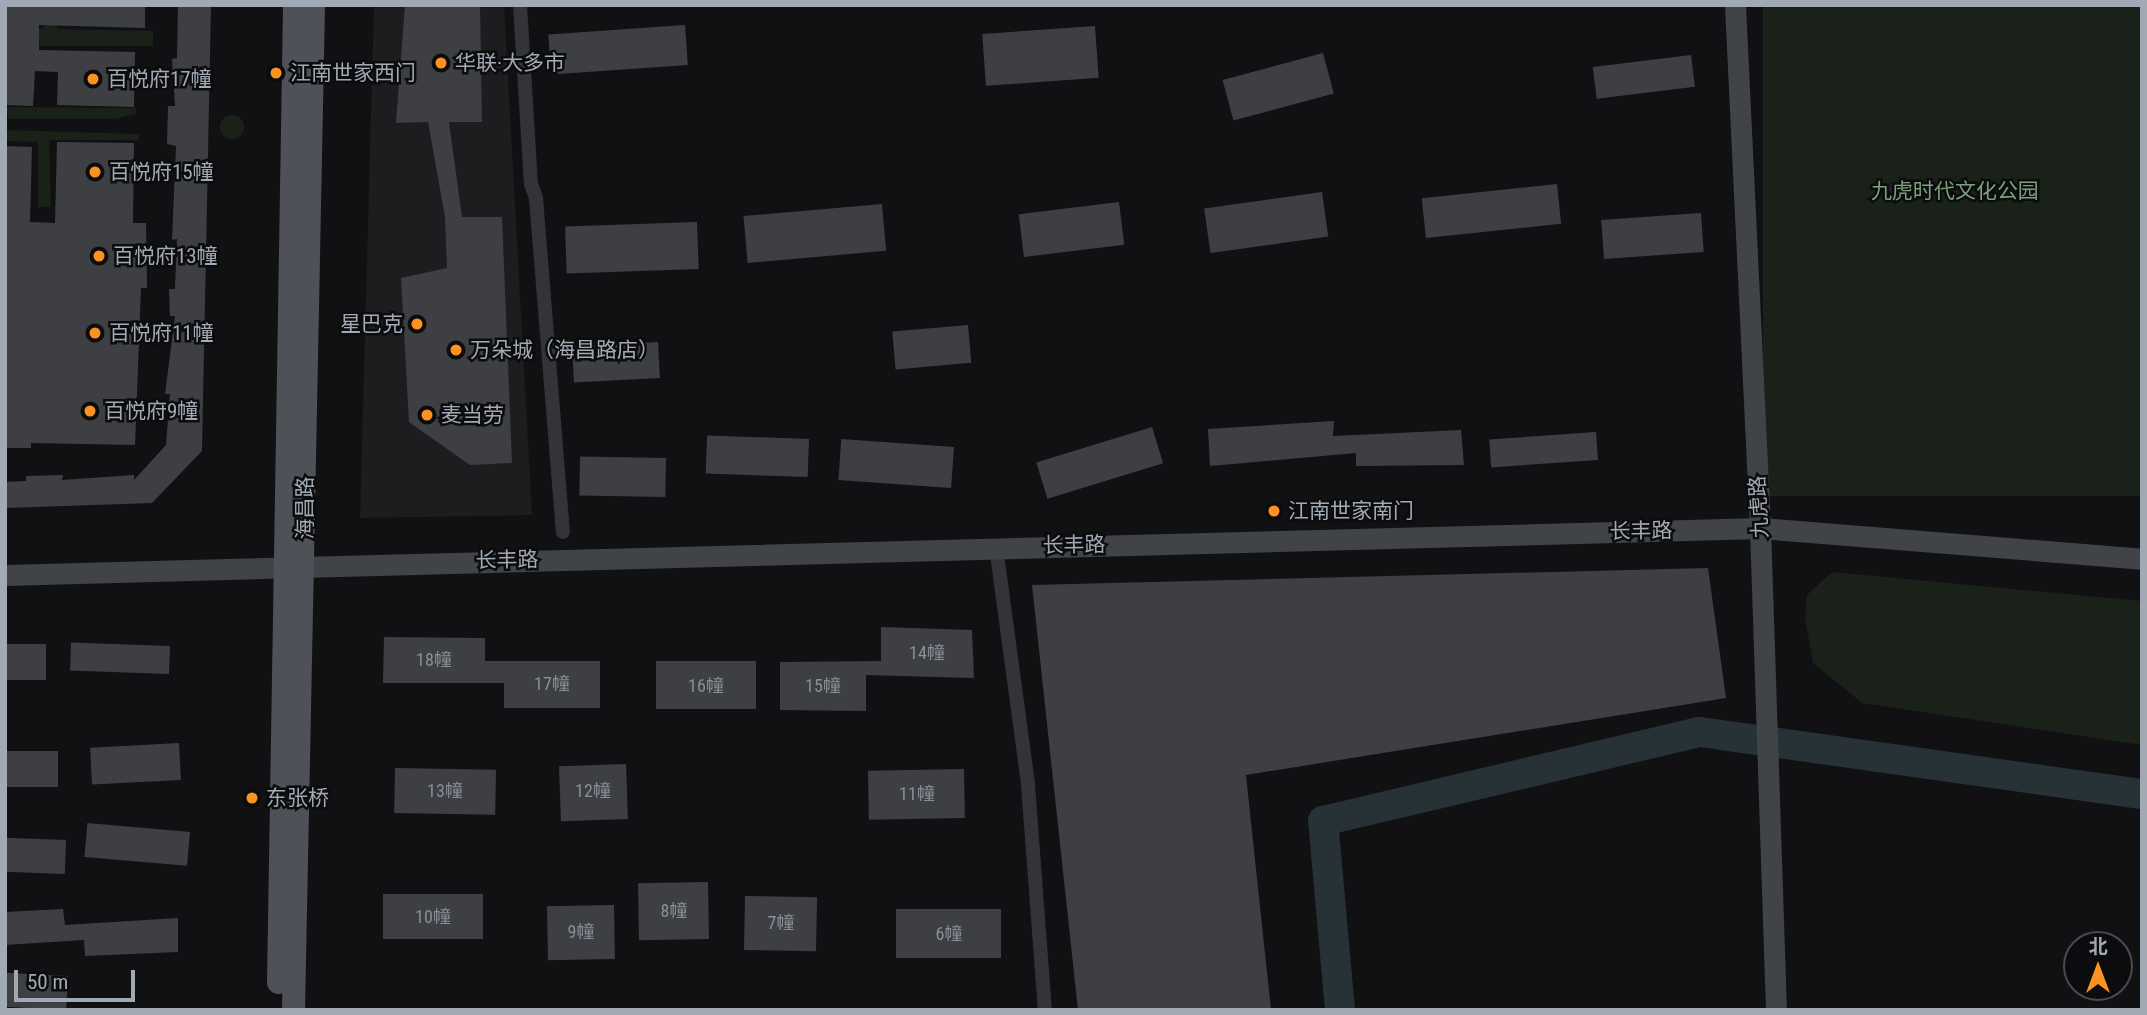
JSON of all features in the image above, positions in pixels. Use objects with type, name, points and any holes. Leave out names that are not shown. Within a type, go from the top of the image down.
[{"type":"main road","name":"海昌路","points":[[293,1010],[294,5]]},
{"type":"main road","name":"海昌路","points":[[278,1010],[313,5]]},
{"type":"street","points":[[520,5],[531,184],[536,198],[563,532]]},
{"type":"street","name":"九虎路","points":[[1735,5],[1760,528],[1776,1010]]},
{"type":"street","name":"长丰路","points":[[5,575],[295,565],[1760,528],[2142,559]]},
{"type":"street","points":[[996,547],[1028,785],[1045,1010]]},
{"type":"shaded area","points":[[374,5],[504,5],[532,515],[360,518]]},
{"type":"green space","points":[[44,5],[56,5],[57,29],[153,31],[153,46],[5,46],[5,28],[44,29]]},
{"type":"green space","name":"九虎时代文化公园","points":[[1763,5],[2142,5],[2142,496],[1763,496]]},
{"type":"green space","points":[[5,107],[136,108],[136,114],[115,119],[9,119]]},
{"type":"green space","points":[[232,115],[243,122],[244,127],[237,138],[232,139],[221,132],[220,127],[227,116]]},
{"type":"green space","points":[[5,130],[139,134],[139,140],[49,140],[51,207],[38,207],[38,142],[5,141]]},
{"type":"green space","points":[[1832,572],[2142,601],[2142,745],[1862,703],[1813,663],[1805,618],[1807,595]]},
{"type":"building","points":[[5,5],[145,5],[145,28],[39,25],[39,50],[135,52],[134,107],[57,105],[58,72],[35,71],[33,106],[5,105]]},
{"type":"building","points":[[178,5],[211,5],[202,451],[152,503],[5,508],[5,482],[26,481],[26,476],[63,475],[62,480],[134,475],[134,480],[166,445],[170,394],[165,394],[175,316],[170,316],[169,289],[175,289],[177,239],[172,240],[176,146],[167,144],[168,106],[175,106],[172,59],[177,58]]},
{"type":"building","name":"万朵城（海昌路店）","points":[[405,5],[480,5],[482,122],[449,122],[462,217],[502,217],[512,463],[470,465],[409,422],[401,278],[447,268],[445,217],[428,122],[396,123]]},
{"type":"building","points":[[685,25],[688,65],[551,74],[548,35]]},
{"type":"building","points":[[1095,26],[1099,78],[986,86],[982,34]]},
{"type":"building","points":[[1323,53],[1334,94],[1233,120],[1223,80]]},
{"type":"building","points":[[1691,55],[1695,87],[1597,99],[1593,67]]},
{"type":"building","points":[[57,142],[134,143],[133,223],[146,223],[147,288],[141,288],[135,445],[31,443],[31,448],[5,448],[5,146],[32,147],[30,222],[55,223]]},
{"type":"building","points":[[1557,184],[1561,224],[1426,238],[1422,198]]},
{"type":"building","points":[[1322,192],[1328,237],[1210,253],[1204,209]]},
{"type":"building","points":[[1119,202],[1124,245],[1024,257],[1019,214]]},
{"type":"building","points":[[882,204],[886,251],[748,263],[744,216]]},
{"type":"building","points":[[1701,213],[1704,252],[1604,259],[1601,220]]},
{"type":"building","points":[[697,222],[699,269],[567,274],[565,227]]},
{"type":"building","points":[[968,325],[971,363],[896,369],[892,332]]},
{"type":"building","points":[[658,342],[660,378],[574,382],[572,347]]},
{"type":"building","points":[[1334,421],[1333,436],[1461,430],[1464,465],[1356,466],[1356,453],[1210,466],[1208,429]]},
{"type":"building","points":[[1152,427],[1163,463],[1047,499],[1036,462]]},
{"type":"building","points":[[1596,432],[1598,460],[1491,467],[1489,439]]},
{"type":"building","points":[[707,435],[809,439],[808,477],[706,473]]},
{"type":"building","points":[[841,439],[954,447],[951,488],[838,480]]},
{"type":"building","points":[[580,456],[666,458],[665,497],[579,495]]},
{"type":"building","points":[[1708,568],[1726,698],[1246,775],[1271,1010],[1078,1010],[1032,585]]},
{"type":"building","points":[[881,627],[972,630],[974,678],[866,675],[866,711],[780,710],[780,662],[881,661]]},
{"type":"building","points":[[384,637],[485,638],[485,661],[600,661],[600,708],[504,708],[504,683],[383,683]]},
{"type":"building","points":[[71,643],[170,646],[169,674],[70,671]]},
{"type":"building","points":[[5,644],[46,644],[46,680],[5,680]]},
{"type":"building","points":[[656,661],[756,661],[756,709],[656,709]]},
{"type":"building","points":[[179,743],[181,780],[92,785],[90,748]]},
{"type":"building","points":[[5,751],[58,751],[58,787],[5,787]]},
{"type":"building","points":[[626,764],[628,819],[561,821],[559,766]]},
{"type":"building","points":[[395,768],[496,770],[495,815],[394,813]]},
{"type":"building","points":[[964,769],[965,818],[869,820],[868,771]]},
{"type":"building","points":[[87,823],[190,832],[187,866],[84,857]]},
{"type":"building","points":[[5,838],[66,840],[65,874],[5,872]]},
{"type":"building","points":[[708,882],[709,939],[639,940],[638,883]]},
{"type":"building","points":[[383,894],[483,894],[483,939],[383,939]]},
{"type":"building","points":[[745,896],[817,897],[816,951],[744,950]]},
{"type":"building","points":[[614,905],[615,959],[548,960],[547,906]]},
{"type":"building","points":[[63,909],[65,925],[178,918],[178,952],[85,956],[84,940],[5,945],[5,912]]},
{"type":"building","points":[[896,909],[1001,909],[1001,958],[896,958]]},
{"type":"building","points":[[5,973],[68,976],[66,1010],[5,1007]]},
{"type":"waterway","points":[[1340,1010],[1323,821],[1700,732],[2142,794]]},
{"type":"place","name":"华联·大多市","points":[[441,63]]},
{"type":"place","name":"江南世家西门","points":[[276,73]]},
{"type":"place","name":"百悦府17幢","points":[[93,79]]},
{"type":"place","name":"百悦府15幢","points":[[95,172]]},
{"type":"place","name":"百悦府13幢","points":[[99,256]]},
{"type":"place","name":"星巴克","points":[[417,324]]},
{"type":"place","name":"百悦府11幢","points":[[95,333]]},
{"type":"place","name":"万朵城（海昌路店）","points":[[456,350]]},
{"type":"place","name":"百悦府9幢","points":[[90,411]]},
{"type":"place","name":"麦当劳","points":[[427,415]]},
{"type":"place","name":"江南世家南门","points":[[1274,511]]},
{"type":"place","name":"东张桥","points":[[252,798]]}]
